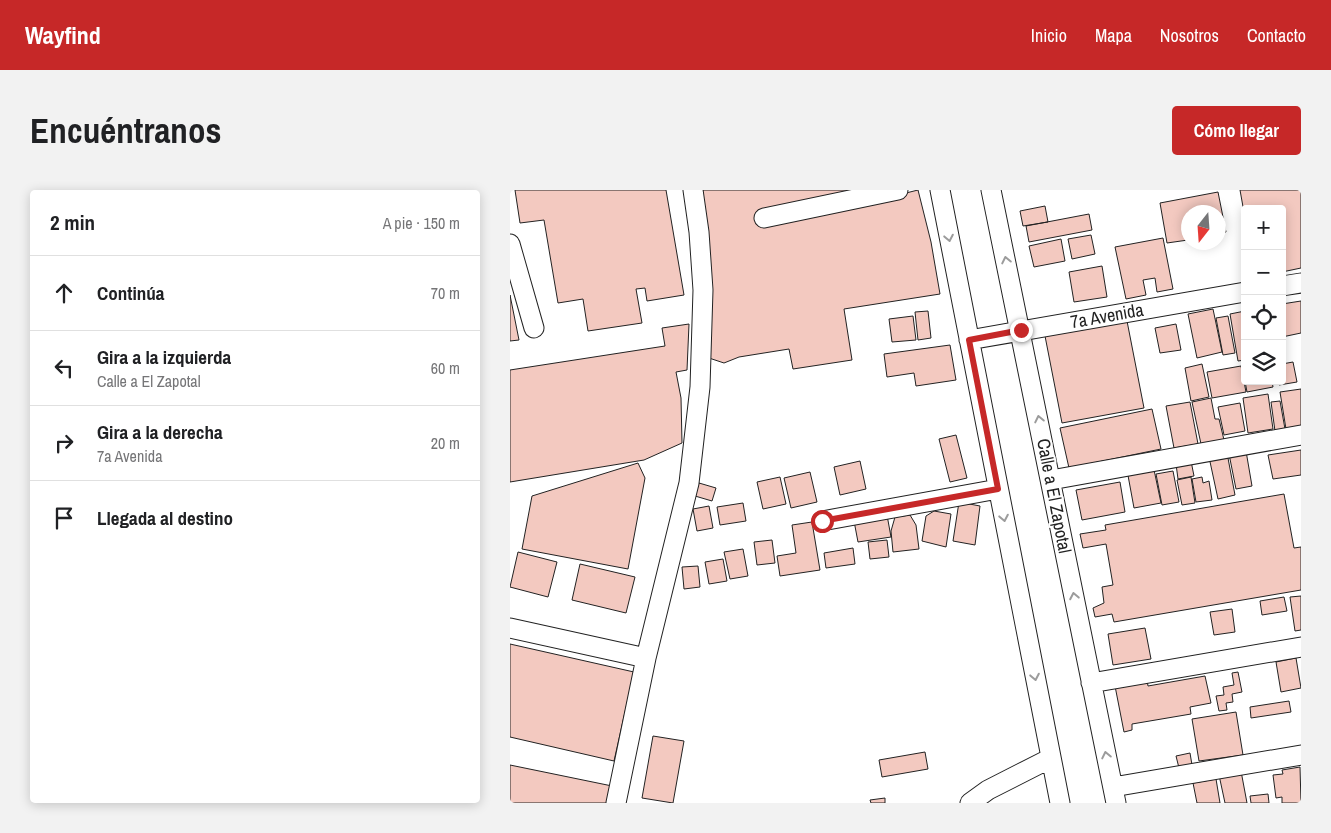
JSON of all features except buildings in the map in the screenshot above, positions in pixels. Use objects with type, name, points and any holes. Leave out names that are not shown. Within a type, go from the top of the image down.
[{"type":"street","points":[[616,803],[646,658],[689,483],[700,387],[703,290],[699,232],[693,190]]},
{"type":"street","points":[[764,218],[898,190]]},
{"type":"street","points":[[940,190],[1060,803]]},
{"type":"street","name":"Calle a El Zapotal","points":[[991,190],[1115,795]]},
{"type":"street","points":[[510,244],[534,328]]},
{"type":"street","points":[[1286,285],[1301,283]]},
{"type":"street","name":"7a Avenida","points":[[969,340],[1241,293]]},
{"type":"street","points":[[1051,480],[1301,435]]},
{"type":"street","points":[[822,521],[998,489]]},
{"type":"street","points":[[510,628],[646,658]]},
{"type":"street","points":[[1091,683],[1301,647]]},
{"type":"street","points":[[1115,795],[1301,755]]},
{"type":"street","points":[[970,803],[988,790],[1051,758]]},
{"type":"route","points":[[822,521],[998,489],[969,340],[1021,330]]}]
